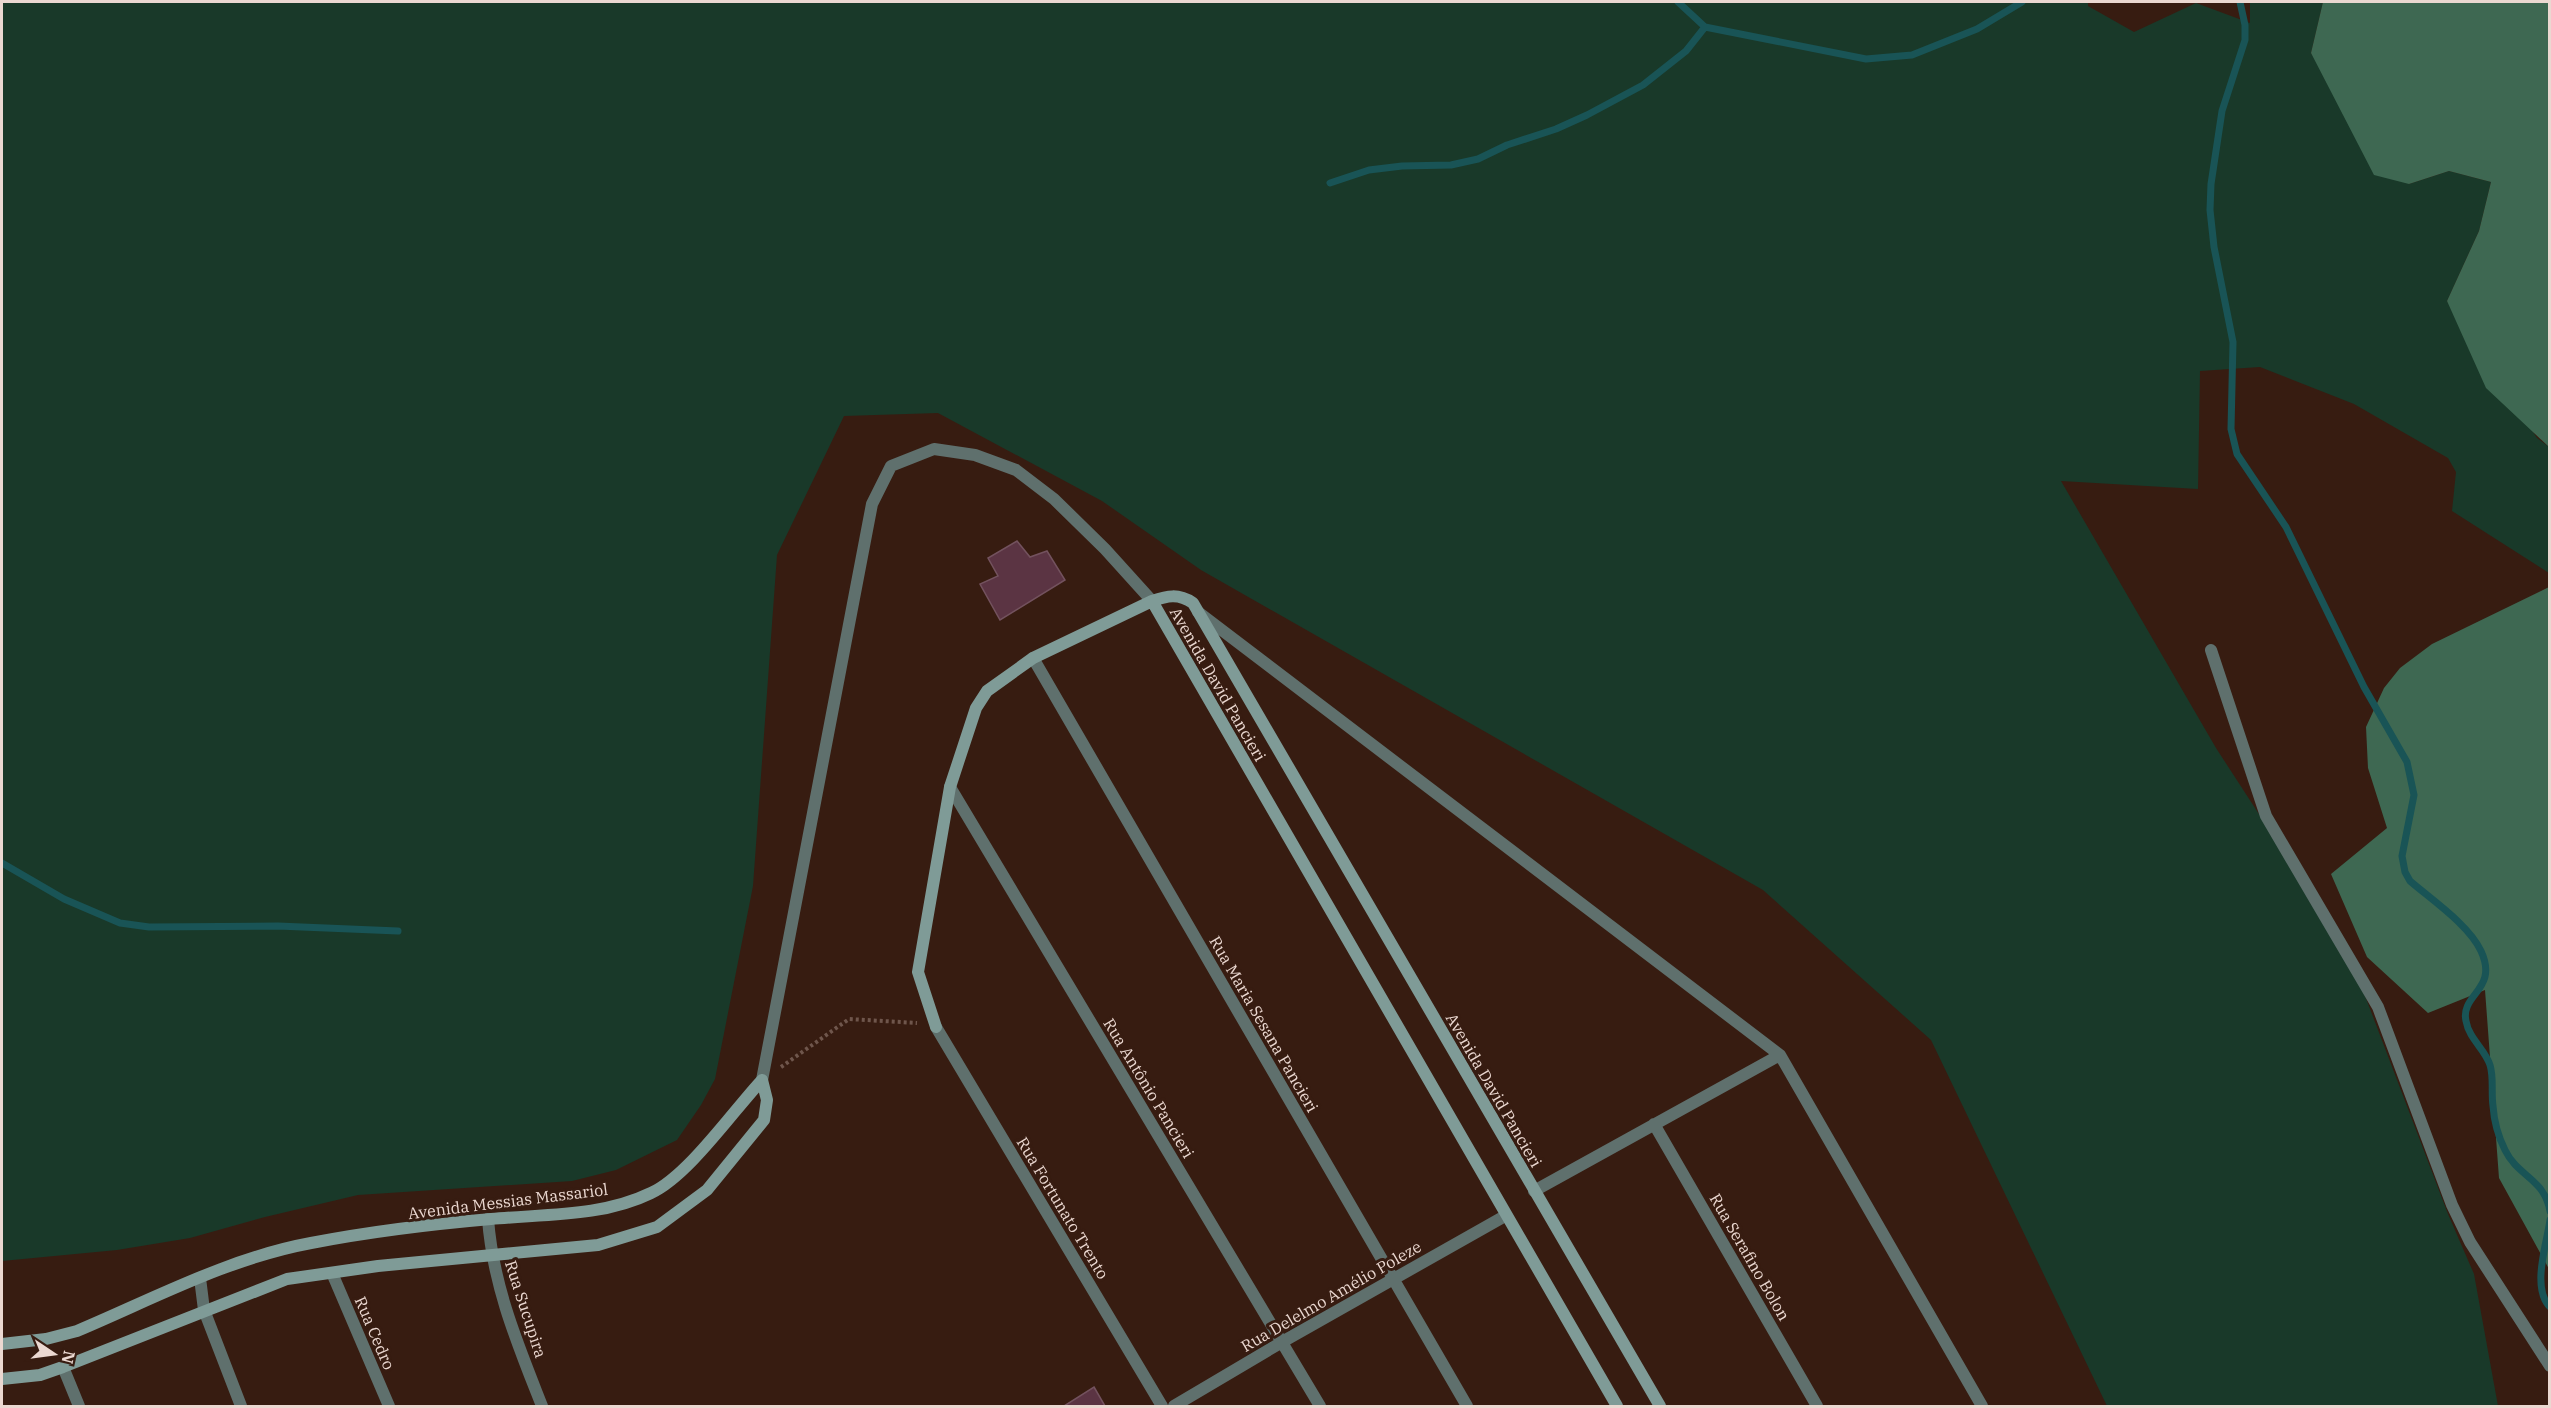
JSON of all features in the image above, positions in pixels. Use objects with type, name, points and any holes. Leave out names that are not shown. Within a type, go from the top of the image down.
[{"type":"street","points":[[2,1379],[40,1374],[63,1367],[287,1279],[378,1266],[598,1245],[657,1227],[707,1190],[764,1120],[767,1100],[762,1080],[872,504],[891,466],[934,449],[975,455],[1016,470],[1054,499],[1080,524],[1152,601],[1033,658],[987,691],[981,699],[967,732],[950,787],[918,972],[936,1027]]},
{"type":"street","name":"Avenida David Pancieri","points":[[1617,1407],[1152,601],[1178,596],[1192,603],[1660,1407]]},
{"type":"street","points":[[1197,611],[1780,1055],[1982,1407]]},
{"type":"street","points":[[2211,650],[2266,816],[2378,1007],[2452,1206],[2470,1242],[2550,1366]]},
{"type":"street","name":"Rua Maria Sesana Pancieri","points":[[1033,658],[1467,1407]]},
{"type":"street","name":"Rua Antônio Pancieri","points":[[950,787],[1320,1407]]},
{"type":"street","name":"Rua Fortunato Trento","points":[[936,1027],[1162,1407]]},
{"type":"street","points":[[1534,1191],[1780,1055]]},
{"type":"street","name":"Avenida Messias Massariol","points":[[2,1344],[46,1340],[77,1331],[200,1278],[268,1252],[311,1243],[488,1219],[588,1212],[626,1203],[654,1192],[679,1172],[762,1080]]},
{"type":"street","name":"Rua Serafino Bolon","points":[[1654,1124],[1817,1407]]},
{"type":"street","name":"Rua Delelmo Amélio Poleze","points":[[1174,1407],[1282,1342],[1505,1216]]},
{"type":"street","name":"Rua Sucupira","points":[[488,1219],[491,1255],[513,1330],[543,1407]]},
{"type":"street","name":"Rua Cedro","points":[[332,1273],[389,1407]]},
{"type":"street","points":[[200,1278],[204,1310],[241,1407]]},
{"type":"street","points":[[63,1367],[79,1407]]},
{"type":"path","points":[[762,1080],[849,1019],[908,1021],[936,1027]]},
{"type":"green space","points":[[2,2],[2088,2],[2088,6],[2134,32],[2196,3],[2250,23],[2250,2],[2323,2],[2311,53],[2409,184],[2449,171],[2491,182],[2479,231],[2447,301],[2537,438],[2549,447],[2549,573],[2452,511],[2456,472],[2448,458],[2354,404],[2260,367],[2200,371],[2198,489],[2061,481],[2216,748],[2348,951],[2448,1214],[2474,1274],[2498,1406],[2107,1406],[1931,1040],[1763,890],[1201,570],[1102,501],[938,413],[844,416],[777,555],[753,886],[715,1079],[701,1105],[677,1140],[616,1170],[572,1181],[358,1195],[190,1238],[117,1250],[2,1261]]},
{"type":"green space","points":[[2323,2],[2549,2],[2549,447],[2486,388],[2447,301],[2479,231],[2491,182],[2449,171],[2409,184],[2374,175],[2311,53]]},
{"type":"green space","points":[[2549,587],[2549,1269],[2499,1178],[2485,990],[2428,1013],[2367,957],[2331,874],[2387,828],[2368,768],[2366,727],[2384,688],[2400,668],[2432,644]]},
{"type":"building","points":[[1017,541],[1030,557],[1047,551],[1065,580],[1000,620],[980,584],[998,576],[988,558]]},
{"type":"building","points":[[1094,1387],[1105,1406],[1064,1406]]},
{"type":"waterway","points":[[1678,2],[1705,27],[1866,59],[1912,55],[1977,29],[2022,2]]},
{"type":"waterway","points":[[2240,2],[2245,25],[2245,40],[2222,111],[2211,184],[2210,210],[2214,247],[2233,342],[2231,429],[2237,454],[2286,527],[2364,687],[2407,762],[2414,795],[2402,856],[2405,872],[2410,881],[2459,922],[2481,951],[2485,964],[2485,975],[2483,983],[2468,1004],[2466,1021],[2490,1065],[2492,1101],[2498,1134],[2510,1159],[2542,1191],[2550,1211]]},
{"type":"waterway","points":[[1330,183],[1369,170],[1402,166],[1451,165],[1478,159],[1507,145],[1556,129],[1643,85],[1686,51],[1705,27]]},
{"type":"waterway","points":[[2,863],[64,899],[120,923],[149,927],[278,926],[398,931]]},
{"type":"waterway","points":[[2550,1220],[2541,1277],[2544,1299],[2550,1307]]}]
